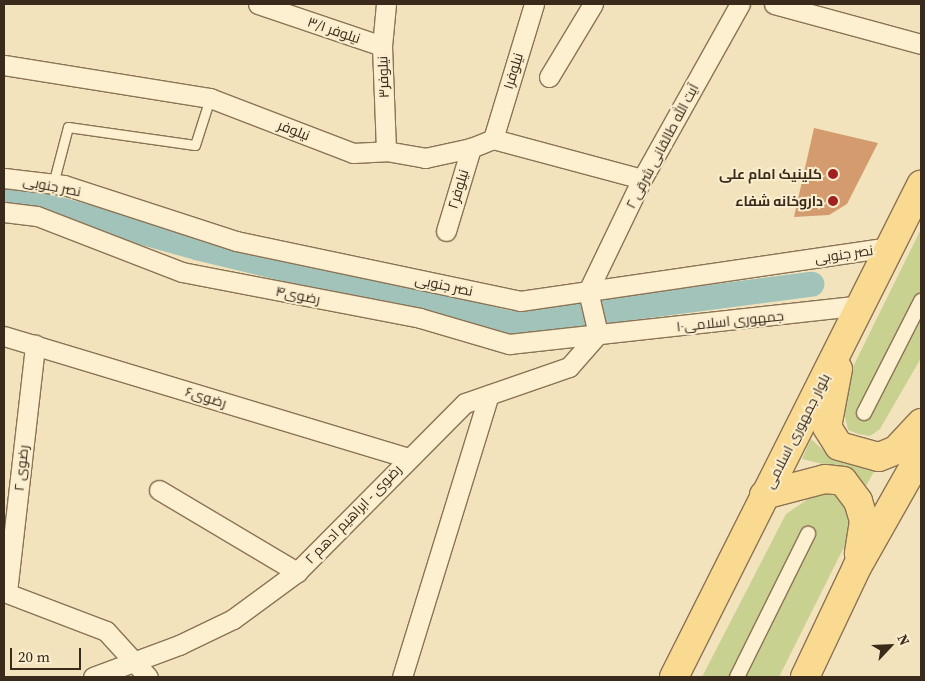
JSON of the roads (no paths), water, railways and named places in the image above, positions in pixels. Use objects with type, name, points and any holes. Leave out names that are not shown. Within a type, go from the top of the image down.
[{"type":"main road","name":"بلوار جمهوری اسلامی","points":[[674,677],[764,495],[892,247],[921,185]]},
{"type":"main road","points":[[844,338],[827,427],[839,446],[879,457],[896,450],[921,423]]},
{"type":"main road","points":[[805,677],[857,567],[921,454]]},
{"type":"main road","points":[[764,495],[825,479],[843,481],[858,501],[864,521],[857,567]]},
{"type":"street","name":"نیلوفر ۳/۱","points":[[258,4],[382,46]]},
{"type":"street","name":"نیلوفر۳","points":[[386,4],[382,46],[386,151]]},
{"type":"street","name":"نیلوفر۱","points":[[493,139],[534,4]]},
{"type":"street","points":[[549,77],[592,4]]},
{"type":"street","name":"آیت الله طالقانی شرقی ۲","points":[[588,291],[642,179],[740,4]]},
{"type":"street","points":[[774,4],[921,44]]},
{"type":"street","name":"نیلوفر","points":[[4,65],[210,98],[353,153],[386,151],[425,158],[471,148],[493,139]]},
{"type":"street","points":[[493,139],[642,179]]},
{"type":"street","name":"نیلوفر۲","points":[[446,230],[471,148]]},
{"type":"street","name":"نصر جنوبی","points":[[4,178],[53,184],[236,241],[520,301],[892,247]]},
{"type":"street","name":"رضوی۴","points":[[4,212],[38,216],[182,272],[420,318],[510,344],[597,329]]},
{"type":"street","points":[[588,291],[597,329]]},
{"type":"street","points":[[864,413],[921,301]]},
{"type":"street","name":"جمهوری اسلامی۱۰","points":[[597,329],[862,305]]},
{"type":"street","name":"رضوی - ابراهیم ادهم ۲","points":[[93,677],[134,660],[179,645],[233,619],[296,572],[465,403],[569,367],[597,329]]},
{"type":"street","name":"رضوی۶","points":[[4,336],[408,458]]},
{"type":"street","name":"رضوی ۲","points":[[5,592],[35,345]]},
{"type":"street","points":[[402,677],[489,395]]},
{"type":"street","points":[[159,490],[296,572]]},
{"type":"street","points":[[737,677],[808,534]]},
{"type":"street","points":[[5,592],[106,631],[148,677]]},
{"type":"lane","points":[[53,184],[68,127],[195,145],[210,98]]},
{"type":"waterway","points":[[4,200],[45,205],[196,247],[509,323],[811,284]]},
{"type":"place","name":"کلینیک امام علی","points":[[833,174]]},
{"type":"place","name":"داروخانه شفاء","points":[[833,201]]}]
